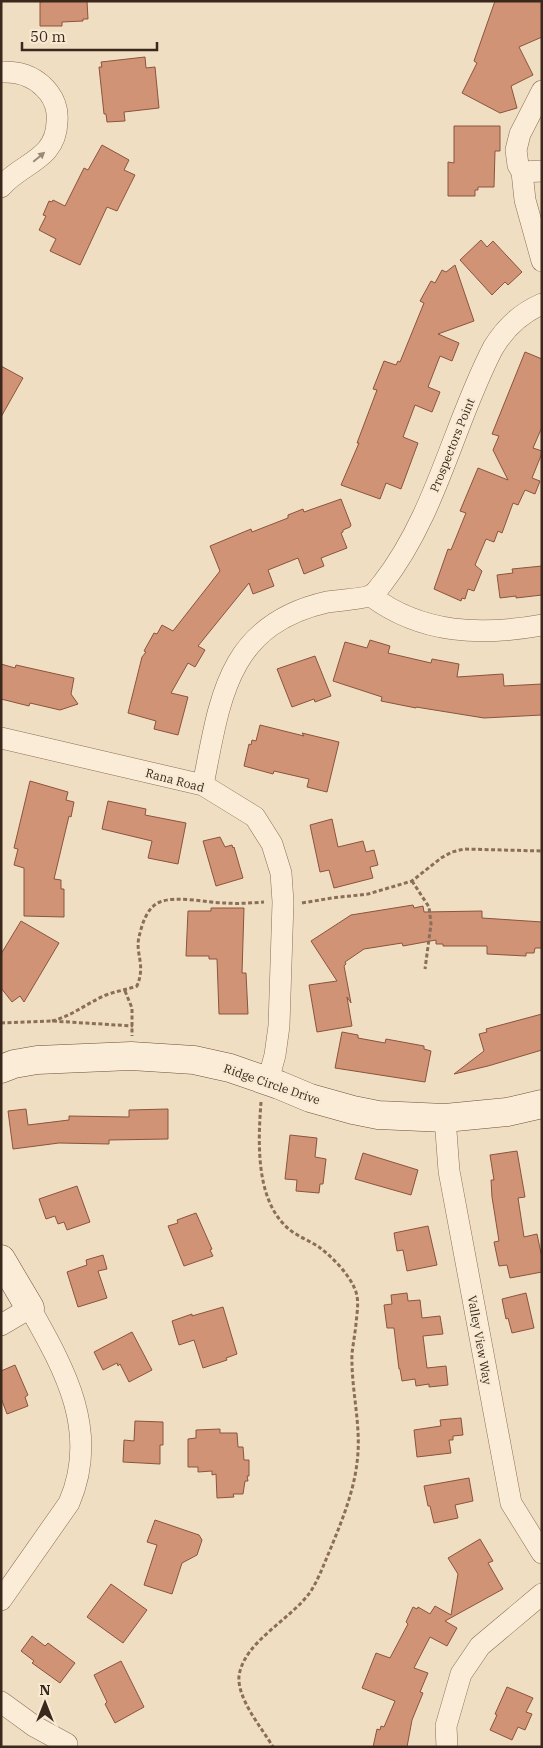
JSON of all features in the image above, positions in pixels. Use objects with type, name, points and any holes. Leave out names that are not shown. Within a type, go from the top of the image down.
[{"type":"street","points":[[1,72],[21,73],[40,82],[52,97],[56,107],[57,128],[50,147],[38,159],[12,176],[1,187]]},
{"type":"street","points":[[542,91],[520,134],[516,150],[518,165],[532,172],[525,200],[542,261]]},
{"type":"street","name":"Prospectors Point","points":[[371,596],[382,584],[417,528],[493,348],[516,319],[542,304]]},
{"type":"street","points":[[204,785],[217,714],[228,682],[243,652],[254,639],[268,628],[309,608],[335,600],[371,596],[413,619],[452,630],[509,629],[542,625]]},
{"type":"street","name":"Rana Road","points":[[3,744],[204,785],[254,817],[272,844],[281,873],[283,902],[279,1026],[275,1054],[264,1090]]},
{"type":"street","name":"Ridge Circle Drive","points":[[1,1069],[14,1064],[37,1060],[130,1056],[194,1060],[230,1068],[264,1090],[310,1098],[378,1115],[445,1118],[507,1112],[542,1104]]},
{"type":"street","name":"Valley View Way","points":[[445,1118],[449,1171],[510,1503],[542,1554]]},
{"type":"street","points":[[1,1259],[55,1353],[74,1400],[82,1434],[80,1462],[74,1491],[69,1503],[1,1600]]},
{"type":"street","points":[[1,1325],[30,1308]]},
{"type":"street","points":[[447,1747],[446,1726],[461,1674],[480,1646],[542,1594]]},
{"type":"street","points":[[1,1702],[34,1726],[66,1744]]},
{"type":"path","points":[[52,1021],[65,1018],[108,994],[125,991],[137,986],[142,969],[138,939],[145,918],[151,908],[160,902],[176,899],[226,903],[283,902],[300,904],[368,894],[412,881],[441,858],[452,852],[464,849],[542,851]]},
{"type":"path","points":[[412,881],[429,908],[431,924],[425,969]]},
{"type":"path","points":[[1,1022],[52,1021],[133,1026]]},
{"type":"path","points":[[264,1090],[258,1140],[264,1185],[272,1206],[281,1221],[291,1230],[320,1248],[339,1266],[350,1279],[358,1302],[352,1355],[358,1450],[352,1491],[343,1519],[320,1574],[310,1591],[297,1607],[250,1650],[239,1675],[239,1686],[245,1702],[273,1747]]},
{"type":"building","points":[[87,1],[88,19],[62,22],[62,26],[40,26],[40,2]]},
{"type":"building","points":[[495,1],[542,1],[542,37],[519,47],[533,75],[511,86],[517,108],[500,113],[462,93],[477,63],[474,61]]},
{"type":"building","points":[[145,57],[146,68],[155,67],[159,108],[124,112],[125,121],[107,122],[106,114],[104,114],[99,67],[102,67],[101,62]]},
{"type":"building","points":[[454,126],[500,126],[500,151],[495,151],[494,187],[478,187],[478,190],[475,190],[475,196],[448,196],[448,162],[454,163]]},
{"type":"building","points":[[102,145],[129,160],[124,170],[135,175],[117,211],[107,207],[80,265],[50,251],[56,239],[39,230],[46,216],[43,215],[49,201],[52,202],[53,200],[65,206],[84,168],[88,170]]},
{"type":"building","points":[[481,240],[487,247],[493,241],[522,272],[508,285],[505,282],[492,295],[460,260]]},
{"type":"building","points":[[455,265],[474,321],[438,334],[459,343],[452,361],[440,356],[428,387],[440,392],[432,412],[415,405],[403,437],[418,443],[401,489],[386,483],[380,499],[341,485],[359,443],[357,443],[377,390],[373,389],[384,361],[396,365],[398,361],[400,362],[424,303],[420,301],[431,281],[435,283],[442,270],[446,272]]},
{"type":"building","points":[[525,352],[542,359],[542,427],[533,448],[542,451],[542,453],[532,478],[540,481],[535,494],[525,490],[518,505],[513,503],[502,533],[498,531],[494,542],[486,539],[475,565],[482,571],[474,591],[468,589],[465,599],[462,598],[461,601],[434,589],[448,549],[451,550],[466,513],[460,511],[478,468],[508,480],[493,450],[499,436],[492,434]]},
{"type":"building","points":[[1,366],[23,378],[1,417]]},
{"type":"building","points":[[341,499],[351,525],[341,533],[347,548],[321,558],[324,566],[304,574],[298,558],[268,570],[274,586],[253,594],[249,583],[198,646],[205,650],[195,667],[188,663],[171,693],[188,697],[178,735],[154,729],[156,721],[128,713],[142,657],[154,633],[157,634],[162,625],[173,631],[220,571],[210,546],[251,529],[252,532],[288,518],[288,515],[303,509],[304,512]]},
{"type":"building","points":[[542,566],[542,595],[500,598],[497,575],[513,573],[512,569]]},
{"type":"building","points":[[370,640],[390,646],[388,653],[431,663],[432,659],[459,664],[457,677],[503,674],[504,686],[542,684],[542,715],[484,718],[416,708],[381,701],[382,697],[333,681],[345,642],[367,648]]},
{"type":"building","points":[[315,656],[331,696],[315,702],[314,699],[292,707],[277,669]]},
{"type":"building","points":[[1,664],[15,668],[16,665],[74,678],[71,694],[78,704],[60,710],[30,703],[29,706],[1,699]]},
{"type":"building","points":[[260,725],[339,742],[327,792],[307,787],[309,779],[274,771],[273,774],[244,766],[249,744],[251,745],[252,740],[256,741]]},
{"type":"building","points":[[30,781],[68,792],[66,800],[74,802],[54,879],[61,880],[61,889],[64,889],[64,917],[24,916],[24,868],[14,865],[18,849],[14,848]]},
{"type":"building","points":[[108,801],[146,809],[145,815],[186,823],[178,864],[148,858],[152,841],[102,829]]},
{"type":"building","points":[[332,819],[338,847],[363,841],[366,852],[374,850],[378,865],[370,867],[373,878],[334,888],[329,870],[320,872],[310,825]]},
{"type":"building","points":[[220,837],[225,847],[232,845],[234,847],[243,878],[216,886],[203,841]]},
{"type":"building","points":[[413,905],[414,908],[423,906],[424,912],[482,911],[482,918],[542,922],[542,948],[535,948],[534,953],[526,953],[526,956],[487,954],[487,946],[443,946],[443,944],[436,944],[436,940],[403,946],[402,943],[364,949],[345,962],[344,966],[351,1003],[347,997],[352,1026],[317,1032],[309,985],[337,981],[311,941],[351,915]]},
{"type":"building","points":[[211,908],[244,908],[242,973],[246,973],[248,1014],[219,1014],[217,959],[209,959],[209,956],[186,956],[188,911],[211,911]]},
{"type":"building","points":[[21,921],[59,943],[24,1002],[20,996],[12,1002],[1,988],[1,954]]},
{"type":"building","points":[[542,1014],[542,1050],[454,1074],[484,1051],[479,1034],[487,1032],[486,1029]]},
{"type":"building","points":[[342,1032],[358,1035],[358,1038],[385,1043],[386,1039],[424,1046],[424,1049],[431,1051],[425,1082],[335,1068]]},
{"type":"building","points":[[26,1109],[28,1125],[69,1120],[69,1116],[129,1117],[129,1110],[168,1109],[168,1139],[109,1140],[109,1144],[59,1143],[13,1149],[8,1111]]},
{"type":"building","points":[[290,1135],[317,1138],[315,1157],[326,1159],[323,1184],[320,1184],[319,1193],[296,1191],[297,1180],[285,1179]]},
{"type":"building","points":[[517,1151],[525,1197],[518,1198],[524,1237],[537,1234],[542,1258],[542,1272],[510,1278],[507,1265],[499,1266],[494,1242],[499,1241],[492,1197],[491,1180],[494,1180],[490,1155]]},
{"type":"building","points":[[363,1153],[418,1170],[411,1195],[355,1179]]},
{"type":"building","points":[[77,1186],[90,1222],[67,1230],[64,1222],[58,1224],[55,1216],[46,1219],[39,1199]]},
{"type":"building","points":[[196,1213],[212,1249],[210,1250],[213,1256],[184,1266],[168,1226],[178,1223],[177,1220]]},
{"type":"building","points":[[428,1226],[437,1265],[407,1271],[403,1250],[397,1251],[394,1233]]},
{"type":"building","points":[[103,1255],[107,1269],[98,1271],[107,1298],[78,1307],[67,1272],[87,1265],[86,1260]]},
{"type":"building","points":[[407,1293],[408,1301],[420,1300],[422,1318],[440,1316],[443,1334],[423,1336],[427,1368],[446,1366],[448,1385],[429,1387],[429,1384],[416,1386],[415,1379],[402,1381],[394,1328],[387,1328],[384,1305],[392,1304],[391,1295]]},
{"type":"building","points":[[526,1293],[534,1328],[512,1333],[508,1318],[506,1319],[502,1299]]},
{"type":"building","points":[[223,1307],[237,1354],[226,1358],[227,1360],[203,1368],[194,1340],[179,1345],[172,1321]]},
{"type":"building","points":[[132,1332],[152,1370],[129,1382],[120,1364],[118,1366],[117,1363],[103,1370],[94,1352]]},
{"type":"building","points":[[15,1365],[28,1395],[25,1397],[28,1406],[7,1414],[1,1398],[1,1371]]},
{"type":"building","points":[[461,1418],[463,1435],[453,1436],[453,1440],[449,1440],[451,1453],[417,1457],[414,1430],[441,1426],[440,1420]]},
{"type":"building","points":[[135,1421],[163,1422],[163,1445],[160,1445],[160,1464],[123,1462],[124,1440],[134,1441]]},
{"type":"building","points":[[220,1429],[220,1433],[237,1433],[238,1447],[243,1447],[244,1460],[249,1460],[249,1476],[247,1476],[248,1481],[245,1481],[243,1494],[233,1494],[234,1497],[217,1498],[216,1474],[212,1475],[212,1471],[198,1472],[198,1467],[188,1467],[188,1439],[196,1438],[196,1430]]},
{"type":"building","points":[[469,1478],[473,1501],[455,1505],[458,1518],[434,1523],[424,1486]]},
{"type":"building","points":[[155,1520],[199,1535],[202,1540],[197,1555],[182,1563],[172,1594],[144,1585],[157,1545],[147,1542]]},
{"type":"building","points":[[480,1539],[493,1561],[488,1563],[503,1589],[445,1621],[457,1628],[447,1646],[430,1637],[414,1668],[428,1673],[420,1692],[423,1693],[412,1720],[407,1747],[373,1747],[377,1729],[380,1730],[381,1726],[384,1727],[395,1701],[362,1688],[376,1653],[390,1658],[408,1624],[406,1622],[413,1607],[417,1609],[418,1607],[430,1614],[435,1606],[451,1615],[458,1574],[448,1558]]},
{"type":"building","points":[[111,1584],[147,1610],[123,1643],[87,1617]]},
{"type":"building","points":[[32,1636],[45,1646],[48,1643],[75,1663],[60,1683],[32,1663],[34,1661],[21,1651]]},
{"type":"building","points":[[121,1661],[144,1707],[115,1723],[105,1704],[107,1702],[94,1675]]},
{"type":"building","points":[[507,1687],[533,1698],[526,1712],[532,1714],[525,1730],[518,1727],[512,1740],[490,1730]]}]
